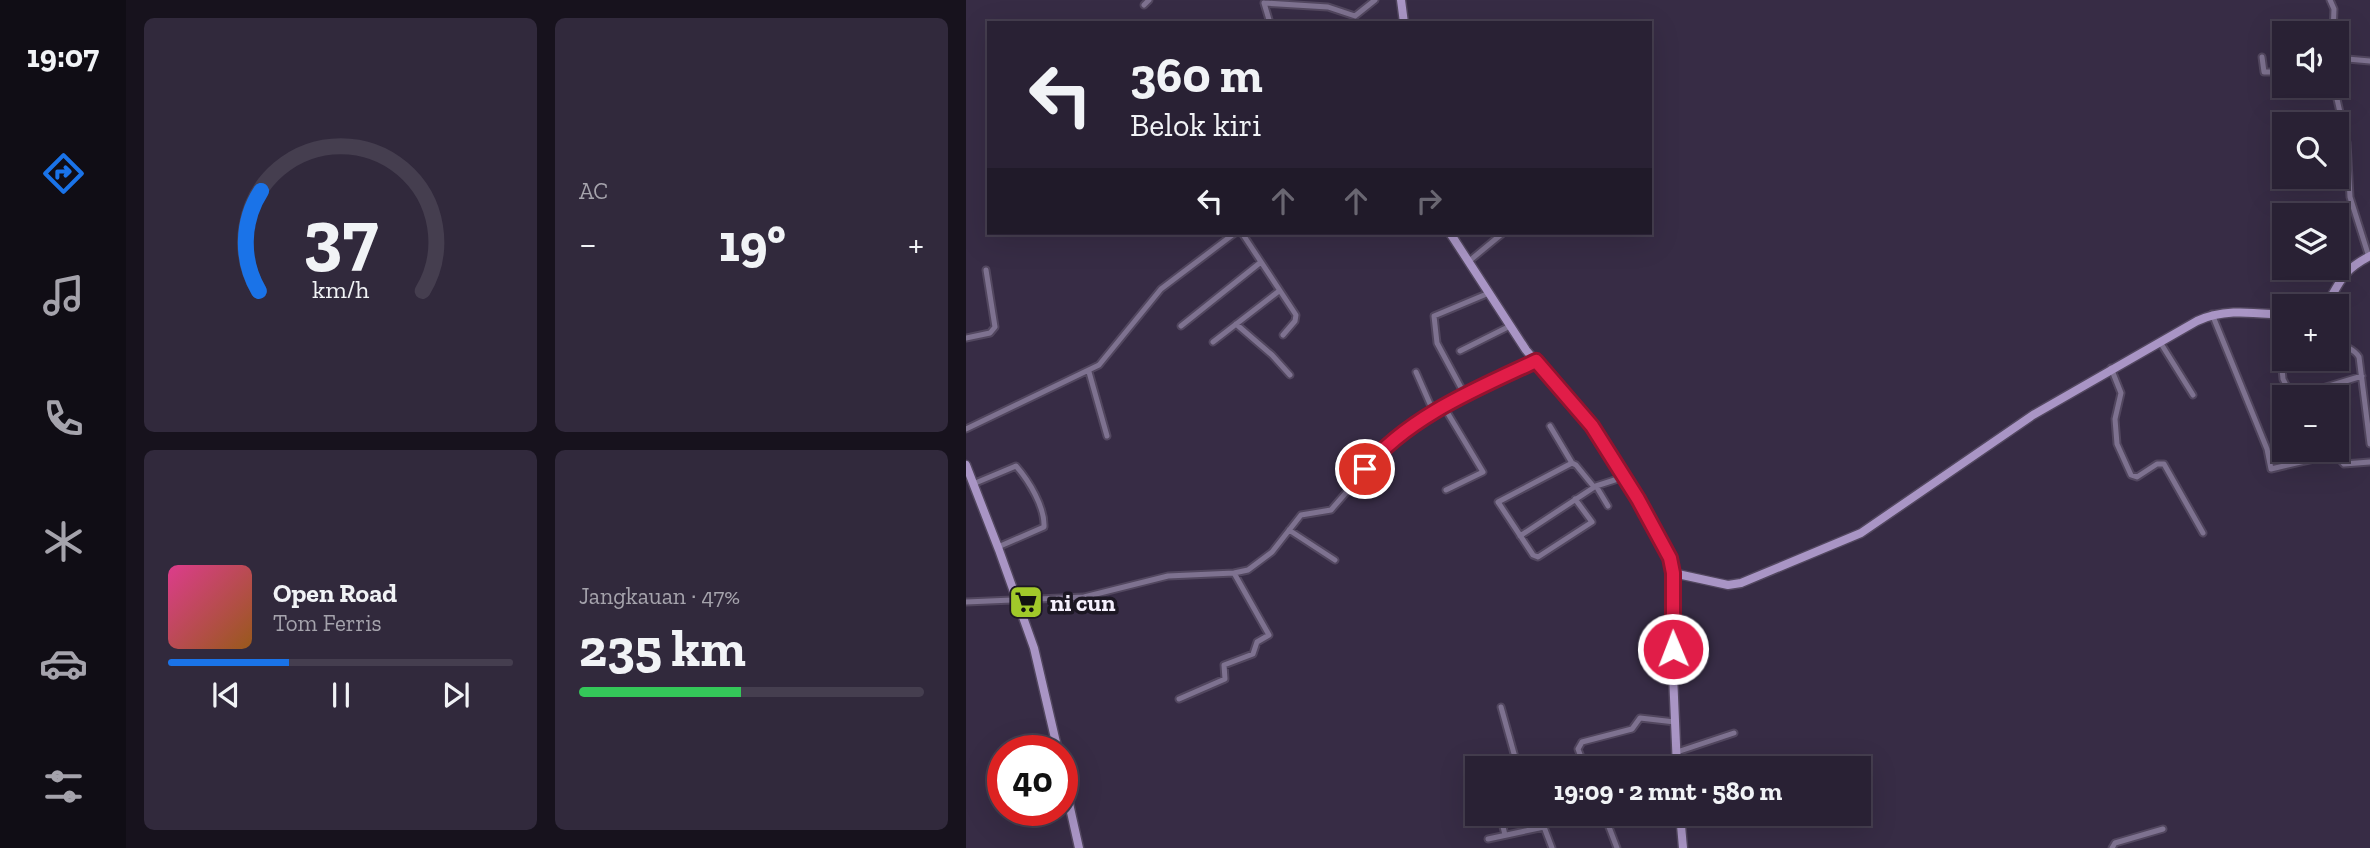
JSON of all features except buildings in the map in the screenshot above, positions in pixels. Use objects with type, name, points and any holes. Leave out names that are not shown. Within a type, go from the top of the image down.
[{"type":"street","points":[[1269,21],[1263,1],[1328,7],[1355,16],[1375,0]]},
{"type":"street","points":[[1401,0],[1404,21]]},
{"type":"street","points":[[2330,0],[2334,9],[2334,21]]},
{"type":"street","points":[[2262,57],[2264,72],[2272,72]]},
{"type":"street","points":[[2349,59],[2370,61]]},
{"type":"street","points":[[2333,294],[2345,273],[2353,265],[2369,257],[2350,197],[2347,144],[2337,98]]},
{"type":"street","points":[[966,429],[1089,372],[1110,354],[1161,289],[1232,235]]},
{"type":"street","points":[[1243,235],[1297,317],[1283,335]]},
{"type":"street","points":[[1451,235],[1510,326],[1592,426],[1670,558],[1673,573],[1676,756]]},
{"type":"street","points":[[1468,262],[1501,235]]},
{"type":"street","points":[[1181,326],[1261,262]]},
{"type":"street","points":[[966,338],[990,333],[995,327],[986,270]]},
{"type":"street","points":[[1213,342],[1279,291]]},
{"type":"street","points":[[1465,395],[1437,343],[1434,316],[1489,293]]},
{"type":"street","points":[[1673,573],[1728,585],[1741,583],[1856,536],[2033,415],[2111,368],[2212,314],[2227,312],[2272,314]]},
{"type":"street","points":[[2212,314],[2259,428],[2272,470],[2294,462],[2331,455],[2337,456],[2344,464],[2370,462]]},
{"type":"street","points":[[1236,324],[1272,355],[1290,375]]},
{"type":"street","points":[[1460,351],[1510,326]]},
{"type":"street","points":[[2160,342],[2193,395]]},
{"type":"street","points":[[2349,349],[2357,353],[2370,444]]},
{"type":"street","points":[[966,602],[1084,597],[1168,576],[1248,570],[1272,552],[1301,515],[1331,510],[1386,445],[1465,395],[1536,361]]},
{"type":"street","points":[[2111,368],[2121,389],[2115,419],[2117,444],[2131,475],[2137,477],[2157,464],[2164,464],[2203,533]]},
{"type":"street","points":[[2283,371],[2283,379],[2290,393],[2297,395],[2362,376]]},
{"type":"street","points":[[1089,372],[1107,436]]},
{"type":"street","points":[[1416,372],[1434,413]]},
{"type":"street","points":[[1444,407],[1483,472],[1446,490]]},
{"type":"street","points":[[1550,426],[1572,463],[1595,487],[1608,506]]},
{"type":"street","points":[[1572,463],[1498,502],[1533,555],[1541,556],[1592,522],[1575,499]]},
{"type":"street","points":[[966,465],[1034,648],[1054,735]]},
{"type":"street","points":[[973,484],[1016,466],[1038,500],[1044,527],[998,547]]},
{"type":"street","points":[[1520,536],[1595,487],[1624,477]]},
{"type":"street","points":[[1289,530],[1335,560]]},
{"type":"street","points":[[1179,699],[1225,680],[1224,665],[1253,654],[1257,642],[1269,635],[1234,573]]},
{"type":"street","points":[[1501,707],[1515,756]]},
{"type":"street","points":[[1581,756],[1578,748],[1582,742],[1632,729],[1640,718],[1675,722]]},
{"type":"street","points":[[1676,751],[1734,733]]},
{"type":"street","points":[[1072,826],[1079,848]]},
{"type":"street","points":[[1503,826],[1505,835]]},
{"type":"street","points":[[1609,826],[1617,848]]},
{"type":"street","points":[[1681,826],[1683,848]]},
{"type":"street","points":[[1488,839],[1534,827],[1545,828],[1552,848]]},
{"type":"street","points":[[2112,848],[2115,843],[2163,829]]},
{"type":"place","name":"ni cun","points":[[1026,602]]},
{"type":"route","points":[[1365,469],[1386,445],[1413,427],[1465,395],[1536,361],[1592,426],[1638,499],[1670,558],[1673,573],[1673,649]]}]
